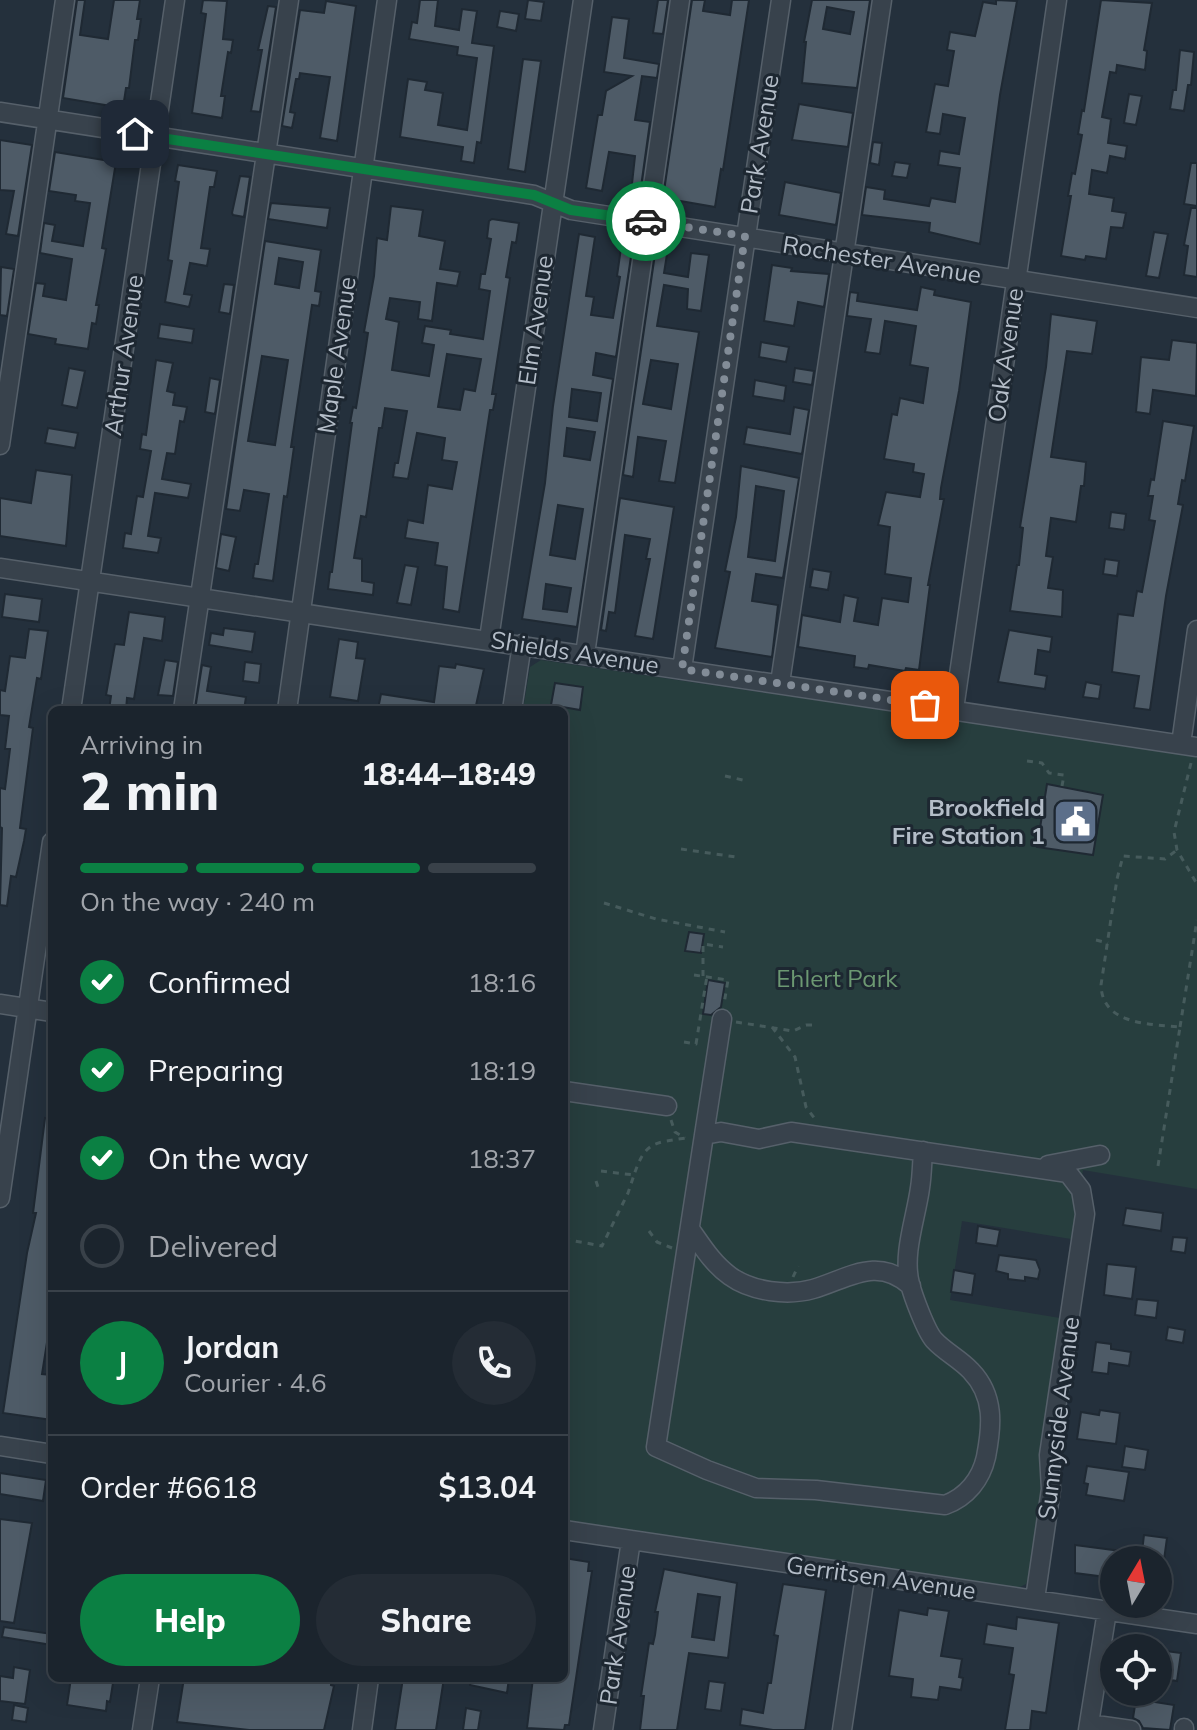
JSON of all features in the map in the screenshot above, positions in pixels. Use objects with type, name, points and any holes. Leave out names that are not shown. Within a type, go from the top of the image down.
[{"type":"street","points":[[0,445],[65,0]]},
{"type":"street","name":"Arthur Avenue","points":[[72,706],[175,0]]},
{"type":"street","points":[[184,706],[289,0]]},
{"type":"street","name":"Maple Avenue","points":[[288,706],[387,0]]},
{"type":"street","name":"Elm Avenue","points":[[489,639],[583,0]]},
{"type":"street","points":[[585,654],[680,0]]},
{"type":"street","name":"Park Avenue","points":[[682,669],[781,0]]},
{"type":"street","points":[[780,683],[882,0]]},
{"type":"street","name":"Oak Avenue","points":[[954,709],[1057,0]]},
{"type":"street","name":"Rochester Avenue","points":[[0,112],[534,195],[571,210],[1197,308]]},
{"type":"street","name":"Shields Avenue","points":[[0,568],[954,709],[1189,751]]},
{"type":"street","points":[[1189,751],[1197,630]]},
{"type":"street","points":[[513,706],[522,644]]},
{"type":"street","points":[[0,1198],[48,870]]},
{"type":"street","points":[[0,1004],[48,1011]]},
{"type":"street","points":[[722,1019],[694,1137],[690,1229],[656,1447],[756,1488],[841,1492],[945,1505],[954,1502],[980,1478],[992,1427],[992,1411],[981,1384],[971,1371],[934,1340],[927,1330],[907,1265],[923,1151]]},
{"type":"street","points":[[568,1092],[669,1113]]},
{"type":"street","points":[[694,1137],[721,1132],[759,1139],[791,1132],[1036,1167],[1100,1155]]},
{"type":"street","name":"Sunnyside Avenue","points":[[1035,1599],[1051,1489],[1049,1455],[1085,1214],[1081,1190],[1068,1173],[1036,1167]]},
{"type":"street","points":[[690,1229],[709,1256],[729,1275],[757,1288],[795,1293],[868,1270],[902,1278],[911,1286]]},
{"type":"street","points":[[0,1446],[48,1453]]},
{"type":"street","name":"Gerritsen Avenue","points":[[568,1531],[1100,1610]]},
{"type":"street","name":"Park Avenue","points":[[603,1730],[631,1540]]},
{"type":"street","points":[[842,1730],[865,1576]]},
{"type":"street","points":[[1106,1618],[1088,1727],[1131,1730]]},
{"type":"street","name":"Gerritsen Avenue","points":[[1155,1618],[1197,1624]]},
{"type":"street","points":[[142,1730],[149,1682]]},
{"type":"street","points":[[362,1730],[368,1682]]},
{"type":"path","points":[[1189,751],[1174,832],[1177,850],[1197,884]]},
{"type":"path","points":[[1027,761],[1042,763],[1049,773],[1064,775],[1062,786]]},
{"type":"path","points":[[725,776],[747,781]]},
{"type":"path","points":[[681,849],[736,857]]},
{"type":"path","points":[[1177,850],[1165,859],[1123,856],[1117,879],[1102,995],[1113,1013],[1125,1019],[1180,1027]]},
{"type":"path","points":[[604,903],[656,919],[725,932]]},
{"type":"path","points":[[1158,1166],[1197,920]]},
{"type":"path","points":[[1096,940],[1108,943]]},
{"type":"path","points":[[684,1042],[696,1044],[705,976],[703,944],[723,947]]},
{"type":"path","points":[[694,975],[728,980],[722,1019],[793,1031],[806,1025],[818,1025]]},
{"type":"path","points":[[772,1027],[795,1057],[806,1107],[813,1118],[822,1120]]},
{"type":"path","points":[[669,1113],[675,1132],[694,1137]]},
{"type":"path","points":[[568,1240],[602,1246],[645,1149],[656,1142],[694,1137]]},
{"type":"path","points":[[601,1171],[634,1175]]},
{"type":"path","points":[[596,1181],[599,1190]]},
{"type":"path","points":[[649,1231],[657,1242],[687,1251]]},
{"type":"green space","name":"Ehlert Park","points":[[541,660],[1197,756],[1197,1189],[1083,1170],[1071,1239],[962,1221],[950,1300],[1060,1318],[1040,1453],[1042,1484],[1026,1584],[1016,1589],[568,1522],[568,706],[524,706],[530,667]]},
{"type":"building","points":[[77,0],[85,0],[80,35],[108,39],[114,0],[140,0],[138,40],[135,40],[129,88],[126,88],[123,108],[63,98]]},
{"type":"building","points":[[203,0],[227,1],[223,39],[233,40],[221,96],[225,96],[222,118],[192,113],[206,14],[201,13]]},
{"type":"building","points":[[420,0],[438,0],[435,26],[459,30],[462,9],[477,11],[472,43],[494,46],[481,143],[477,142],[474,163],[461,161],[463,147],[400,137],[408,79],[427,82],[425,90],[443,93],[438,125],[467,130],[477,58],[457,55],[458,47],[409,39],[412,22],[417,23]]},
{"type":"building","points":[[528,0],[544,2],[541,21],[525,19]]},
{"type":"building","points":[[658,0],[668,0],[663,34],[653,33]]},
{"type":"building","points":[[692,0],[705,0],[703,11],[730,15],[732,0],[749,0],[715,207],[663,198]]},
{"type":"building","points":[[812,0],[870,0],[857,88],[802,83],[804,42]],"holes":[[[827,7],[854,12],[850,34],[823,29]]]},
{"type":"building","points":[[996,0],[1017,1],[1000,95],[980,244],[929,232],[930,223],[862,215],[866,187],[885,190],[884,199],[929,206],[931,198],[955,202],[960,168],[938,165],[940,151],[959,154],[965,118],[943,114],[940,134],[926,132],[935,84],[948,86],[954,51],[947,50],[950,32],[975,36],[983,2],[996,4]]},
{"type":"building","points":[[1101,0],[1152,3],[1144,50],[1147,51],[1145,70],[1117,65],[1116,73],[1110,72],[1102,117],[1111,119],[1108,143],[1127,146],[1125,159],[1110,156],[1107,173],[1092,170],[1089,194],[1114,198],[1112,211],[1126,213],[1123,228],[1111,227],[1106,259],[1086,256],[1085,260],[1061,256]]},
{"type":"building","points":[[326,1],[356,6],[337,141],[320,138],[330,77],[300,73],[290,112],[295,113],[292,128],[282,126],[300,10],[324,13]]},
{"type":"building","points":[[268,6],[276,7],[260,112],[251,111],[262,50],[258,50]]},
{"type":"building","points":[[500,11],[519,14],[516,31],[497,27]]},
{"type":"building","points":[[612,17],[629,19],[624,58],[659,64],[657,78],[642,76],[635,120],[650,122],[640,194],[631,193],[635,156],[609,152],[602,191],[586,188],[598,115],[602,115],[606,91],[632,76],[604,72]]},
{"type":"building","points":[[1180,50],[1194,52],[1191,85],[1188,85],[1184,111],[1170,109],[1173,90],[1176,90]]},
{"type":"building","points":[[523,59],[541,61],[525,172],[508,169]]},
{"type":"building","points":[[1129,94],[1142,96],[1136,125],[1124,123]]},
{"type":"building","points":[[799,104],[853,113],[848,147],[792,140]]},
{"type":"building","points":[[0,140],[32,145],[18,236],[6,234],[14,191],[0,190]]},
{"type":"building","points":[[873,142],[882,143],[879,165],[870,163]]},
{"type":"building","points":[[55,152],[116,162],[102,248],[106,249],[96,305],[99,305],[96,324],[92,323],[88,349],[55,344],[56,339],[28,334],[36,283],[45,284],[43,296],[66,300],[72,259],[40,253],[44,223],[55,225],[52,241],[83,246],[90,203],[75,201],[76,195],[49,191]]},
{"type":"building","points":[[895,162],[910,164],[907,178],[892,176]]},
{"type":"building","points":[[1191,163],[1197,163],[1197,206],[1184,204]]},
{"type":"building","points":[[178,165],[217,171],[214,187],[210,187],[201,248],[210,249],[207,266],[190,263],[184,294],[192,295],[189,307],[165,302],[172,261],[168,260],[179,182],[175,181]]},
{"type":"building","points":[[240,176],[250,177],[244,217],[232,213]]},
{"type":"building","points":[[785,182],[841,193],[836,225],[779,215]]},
{"type":"building","points":[[271,203],[330,208],[327,228],[268,219]]},
{"type":"building","points":[[391,206],[423,210],[419,236],[445,241],[440,269],[460,272],[457,286],[437,283],[432,321],[418,319],[420,302],[390,298],[386,319],[399,322],[392,370],[429,376],[434,345],[422,343],[425,326],[483,339],[490,291],[479,289],[491,239],[487,238],[489,221],[519,223],[506,277],[510,278],[492,394],[496,394],[493,410],[490,410],[459,612],[443,609],[447,567],[435,565],[438,543],[405,538],[408,520],[423,523],[428,485],[452,489],[457,462],[442,460],[445,438],[417,433],[408,479],[393,477],[407,411],[385,408],[382,428],[379,428],[366,517],[361,516],[354,558],[362,559],[362,581],[374,583],[373,595],[328,589],[350,423],[353,407],[356,408],[368,333],[364,332],[377,238],[387,240]],"holes":[[[447,354],[481,359],[475,391],[464,389],[460,410],[438,407]]]},
{"type":"building","points":[[1191,208],[1197,208],[1197,277],[1184,275],[1188,246],[1184,245]]},
{"type":"building","points":[[1154,232],[1168,234],[1159,278],[1146,276]]},
{"type":"building","points":[[579,234],[595,237],[586,296],[594,297],[591,315],[613,318],[622,241],[633,243],[616,357],[596,353],[593,375],[613,379],[577,627],[522,619],[545,483],[553,406]],"holes":[[[572,389],[601,393],[597,421],[569,417]],[[567,428],[595,432],[590,460],[564,456]],[[558,505],[583,509],[575,559],[550,555]],[[546,584],[571,588],[567,612],[543,609]]]},
{"type":"building","points":[[265,241],[321,250],[315,291],[321,292],[319,306],[312,305],[273,581],[253,578],[269,494],[244,490],[240,511],[226,509]],"holes":[[[279,258],[303,262],[299,288],[275,284]],[[262,356],[288,360],[275,445],[248,441]]]},
{"type":"building","points":[[656,247],[668,248],[664,273],[688,277],[691,253],[709,255],[701,311],[687,309],[688,289],[664,285],[657,326],[699,332],[675,483],[659,481],[666,441],[638,437],[633,477],[623,475]],"holes":[[[651,360],[678,364],[671,409],[643,404]]]},
{"type":"building","points":[[772,265],[792,268],[791,271],[829,274],[824,307],[798,302],[794,326],[764,321]]},
{"type":"building","points":[[1,267],[14,269],[7,316],[0,315]]},
{"type":"building","points":[[224,284],[234,285],[230,314],[219,312]]},
{"type":"building","points":[[921,287],[935,290],[934,295],[971,302],[941,488],[940,499],[944,499],[928,585],[919,670],[869,665],[868,669],[854,667],[855,656],[798,647],[802,615],[840,622],[844,595],[858,598],[854,621],[878,625],[882,598],[908,602],[911,578],[885,574],[890,527],[878,525],[886,492],[920,497],[924,474],[913,472],[914,464],[884,459],[892,414],[897,415],[900,398],[923,403],[928,368],[910,365],[916,326],[885,321],[880,354],[865,352],[871,319],[847,316],[850,292],[858,293],[857,301],[917,310]]},
{"type":"building","points":[[1051,314],[1097,321],[1092,354],[1067,351],[1051,457],[1086,462],[1076,522],[1051,518],[1046,556],[1053,557],[1048,588],[1063,590],[1062,617],[1010,611],[1019,565],[1023,528],[1020,527],[1046,367]]},
{"type":"building","points":[[160,324],[194,329],[192,343],[158,338]]},
{"type":"building","points":[[1172,340],[1197,343],[1196,396],[1153,390],[1150,414],[1136,412],[1141,357],[1169,360]]},
{"type":"building","points":[[761,342],[789,347],[786,362],[759,357]]},
{"type":"building","points":[[156,360],[173,363],[167,391],[175,393],[173,405],[187,407],[184,422],[180,421],[175,454],[167,453],[162,479],[191,484],[188,498],[155,493],[148,536],[161,538],[158,553],[123,548],[125,533],[131,534],[137,496],[143,497],[151,451],[140,449],[142,434],[146,435]]},
{"type":"building","points":[[69,368],[85,371],[77,408],[62,405]]},
{"type":"building","points":[[795,368],[814,371],[812,385],[793,382]]},
{"type":"building","points":[[210,378],[220,380],[215,414],[205,412]]},
{"type":"building","points":[[755,380],[786,386],[784,401],[753,396]]},
{"type":"building","points":[[794,407],[809,410],[802,454],[744,444],[747,427],[790,434]]},
{"type":"building","points":[[1163,421],[1194,426],[1178,504],[1183,505],[1150,710],[1134,708],[1139,676],[1112,672],[1118,614],[1133,616],[1137,591],[1142,592],[1155,521],[1149,520],[1153,496],[1148,496],[1151,479],[1154,480]]},
{"type":"building","points":[[48,428],[78,433],[75,448],[45,443]]},
{"type":"building","points":[[741,466],[799,478],[783,578],[756,574],[752,601],[778,605],[772,657],[715,648],[730,572],[725,571],[736,517]],"holes":[[[756,486],[784,491],[775,561],[748,557]]]},
{"type":"building","points":[[36,470],[72,475],[66,546],[0,536],[0,498],[31,503]]},
{"type":"building","points":[[620,498],[674,507],[653,639],[635,636],[650,559],[646,559],[650,539],[625,535],[615,613],[609,612],[606,631],[601,630]]},
{"type":"building","points":[[1111,512],[1126,514],[1124,530],[1109,528]]},
{"type":"building","points":[[221,534],[236,537],[229,571],[216,568]]},
{"type":"building","points":[[1105,559],[1119,561],[1117,576],[1103,574]]},
{"type":"building","points":[[405,565],[418,567],[411,605],[397,603]]},
{"type":"building","points":[[813,569],[831,572],[828,590],[810,587]]},
{"type":"building","points":[[5,594],[42,599],[39,622],[2,617]]},
{"type":"building","points":[[129,612],[165,617],[162,641],[144,638],[134,699],[127,698],[126,706],[110,706],[111,696],[106,695],[115,644],[124,645]]},
{"type":"building","points":[[224,628],[255,632],[252,652],[209,645],[211,633],[223,635]]},
{"type":"building","points":[[29,629],[48,631],[41,679],[37,678],[29,727],[33,728],[20,828],[26,829],[16,877],[11,876],[7,906],[0,905],[0,788],[5,789],[10,749],[5,749],[9,716],[0,715],[0,690],[5,691],[10,656],[25,658]]},
{"type":"building","points":[[1009,630],[1052,637],[1050,652],[1038,650],[1035,674],[1047,676],[1045,689],[998,682]]},
{"type":"building","points":[[339,639],[358,642],[356,658],[365,659],[358,701],[330,697]]},
{"type":"building","points":[[165,660],[178,662],[173,696],[158,695]]},
{"type":"building","points":[[245,662],[261,664],[259,683],[243,681]]},
{"type":"building","points":[[456,664],[484,669],[476,706],[379,706],[381,694],[434,702],[439,666],[455,668]]},
{"type":"building","points":[[202,665],[211,667],[207,691],[246,697],[245,706],[196,706]]},
{"type":"building","points":[[1086,682],[1101,685],[1099,699],[1083,697]]},
{"type":"building","points":[[555,683],[583,687],[580,710],[551,705]]},
{"type":"building","name":"Brookfield Fire Station 1","points":[[1047,784],[1103,795],[1093,855],[1037,847]]},
{"type":"building","points":[[689,932],[704,934],[701,953],[685,951]]},
{"type":"building","points":[[708,980],[725,983],[721,1007],[711,1015],[703,1014]]},
{"type":"building","points":[[45,1118],[48,1118],[48,1336],[42,1374],[48,1375],[48,1419],[3,1413],[36,1213],[33,1213]]},
{"type":"building","points":[[1126,1208],[1163,1213],[1161,1231],[1123,1225]]},
{"type":"building","points":[[978,1226],[1000,1230],[997,1246],[976,1243]]},
{"type":"building","points":[[1173,1237],[1187,1238],[1185,1253],[1171,1251]]},
{"type":"building","points":[[999,1255],[1036,1260],[1040,1270],[1038,1279],[1008,1279],[1008,1274],[996,1271]]},
{"type":"building","points":[[1107,1264],[1136,1267],[1132,1299],[1104,1295]]},
{"type":"building","points":[[954,1270],[975,1274],[972,1295],[951,1292]]},
{"type":"building","points":[[1137,1299],[1158,1301],[1156,1318],[1135,1315]]},
{"type":"building","points":[[1168,1327],[1185,1330],[1183,1343],[1166,1340]]},
{"type":"building","points":[[1096,1342],[1111,1344],[1111,1349],[1131,1352],[1129,1366],[1109,1363],[1108,1374],[1092,1372]]},
{"type":"building","points":[[1100,1410],[1120,1413],[1116,1444],[1077,1439],[1081,1412],[1099,1415]]},
{"type":"building","points":[[1125,1446],[1148,1450],[1145,1470],[1122,1467]]},
{"type":"building","points":[[1087,1466],[1129,1472],[1124,1501],[1086,1495],[1088,1484],[1084,1483]]},
{"type":"building","points":[[0,1473],[46,1480],[43,1501],[0,1494]]},
{"type":"building","points":[[0,1519],[32,1523],[14,1623],[0,1621]]},
{"type":"building","points":[[1144,1535],[1167,1538],[1166,1546],[1143,1546]]},
{"type":"building","points":[[1075,1545],[1100,1548],[1100,1576],[1075,1573]]},
{"type":"building","points":[[568,1559],[589,1562],[588,1571],[592,1571],[569,1725],[565,1725],[564,1730],[527,1728],[533,1682],[568,1682]]},
{"type":"building","points":[[664,1569],[737,1583],[728,1658],[689,1653],[677,1730],[640,1730],[644,1696],[641,1696],[649,1643],[653,1644],[655,1635],[658,1612],[655,1612]],"holes":[[[698,1594],[720,1597],[714,1640],[692,1637]]]},
{"type":"building","points":[[783,1584],[826,1590],[805,1730],[773,1730],[740,1725],[742,1709],[763,1713],[768,1683],[771,1683],[778,1636],[774,1635]]},
{"type":"building","points":[[928,1608],[949,1611],[941,1656],[962,1659],[959,1677],[963,1678],[961,1690],[940,1687],[938,1700],[911,1697],[913,1679],[889,1676],[899,1610],[927,1615]]},
{"type":"building","points":[[1017,1617],[1059,1623],[1046,1713],[1032,1711],[1030,1730],[1005,1730],[1014,1675],[1009,1674],[1013,1648],[984,1644],[987,1624],[1016,1629]]},
{"type":"building","points":[[4,1627],[48,1633],[48,1644],[2,1637]]},
{"type":"building","points":[[1172,1652],[1181,1653],[1177,1681],[1172,1680]]},
{"type":"building","points":[[14,1667],[30,1670],[25,1704],[0,1701],[0,1676],[13,1678]]},
{"type":"building","points":[[709,1681],[725,1683],[721,1711],[705,1709]]},
{"type":"building","points":[[70,1682],[113,1683],[106,1711],[67,1705]]},
{"type":"building","points":[[183,1682],[331,1682],[334,1686],[324,1730],[249,1730],[177,1722]]},
{"type":"building","points":[[402,1682],[443,1682],[436,1730],[395,1730]]},
{"type":"building","points":[[470,1682],[508,1682],[507,1693],[470,1685]]},
{"type":"building","points":[[14,1705],[28,1708],[26,1722],[12,1720]]},
{"type":"building","points":[[1174,1705],[1170,1730],[1143,1728],[1133,1718],[1135,1706]]},
{"type":"building","points":[[466,1708],[481,1711],[478,1730],[463,1730]]},
{"type":"way so far","points":[[646,221],[745,236],[682,669],[925,705]]},
{"type":"place","name":"Brookfield Fire Station 1","points":[[1076,821]]},
{"type":"route","points":[[135,134],[534,195],[571,210],[646,221]]}]
